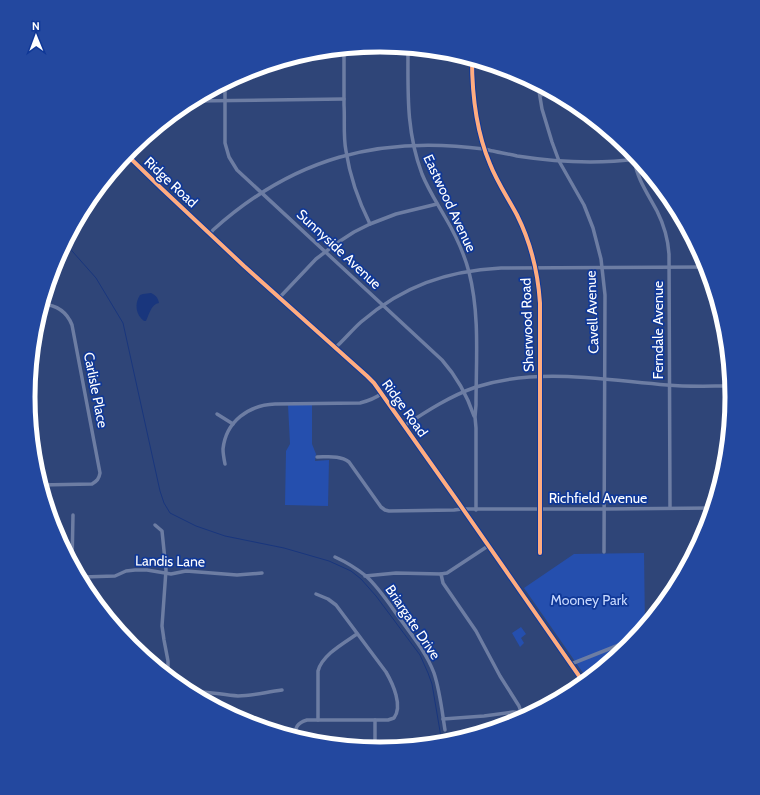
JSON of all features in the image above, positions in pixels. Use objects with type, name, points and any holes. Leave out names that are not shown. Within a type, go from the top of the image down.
[{"type":"street","name":"Eastwood Avenue","points":[[408,53],[408,111],[413,145],[422,174],[429,190],[445,216],[457,240],[468,271],[474,298],[476,321],[476,510]]},
{"type":"street","points":[[344,54],[346,155],[356,194],[370,224]]},
{"type":"street","name":"Sherwood Road","points":[[472,65],[474,102],[480,132],[498,181],[517,215],[529,245],[535,268],[540,303],[540,553]]},
{"type":"street","name":"Sunnyside Avenue","points":[[225,89],[225,143],[229,157],[237,170],[442,360],[456,377],[475,417]]},
{"type":"street","name":"Cavell Avenue","points":[[539,92],[544,120],[559,161],[576,189],[589,217],[602,267],[605,295],[604,552]]},
{"type":"street","points":[[540,95],[544,94]]},
{"type":"street","points":[[205,101],[344,99]]},
{"type":"street","points":[[210,234],[237,209],[285,178],[324,162],[361,151],[385,147],[413,145],[456,146],[567,162],[602,162],[629,160]]},
{"type":"street","name":"Ridge Road","points":[[131,159],[210,234],[367,376],[404,426],[581,678]]},
{"type":"street","name":"Ferndale Avenue","points":[[637,168],[642,186],[663,224],[668,244],[670,508]]},
{"type":"street","points":[[280,297],[309,266],[354,232],[396,214],[437,204]]},
{"type":"street","points":[[335,348],[360,323],[383,305],[425,283],[448,275],[488,269],[700,267]]},
{"type":"street","name":"Carlisle Place","points":[[47,485],[92,484],[100,477],[72,325],[66,314],[56,307],[48,305]]},
{"type":"street","points":[[404,426],[433,408],[464,392],[476,387],[508,379],[540,376],[604,379],[669,385],[724,386]]},
{"type":"street","points":[[225,464],[223,454],[224,444],[229,430],[245,413],[258,406],[265,404],[360,403],[376,398],[381,394]]},
{"type":"street","points":[[217,414],[233,424]]},
{"type":"street","name":"Richfield Avenue","points":[[317,457],[344,458],[349,462],[381,507],[389,511],[462,509],[707,508]]},
{"type":"street","points":[[72,552],[73,515]]},
{"type":"street","points":[[155,525],[162,531],[166,574],[162,626],[168,669]]},
{"type":"street","points":[[365,576],[396,573],[447,573],[488,546]]},
{"type":"street","name":"Briargate Drive","points":[[335,557],[354,567],[380,592],[426,656],[432,668],[437,685],[446,730]]},
{"type":"street","name":"Landis Lane","points":[[85,577],[115,576],[126,571],[135,570],[155,571],[166,574],[186,570],[233,575],[262,573]]},
{"type":"street","points":[[441,574],[443,583],[476,631],[521,712],[443,719]]},
{"type":"street","points":[[296,732],[298,725],[307,720],[392,719],[396,715],[398,707],[391,680],[386,672],[336,605],[328,599],[316,594]]},
{"type":"street","points":[[318,720],[319,667],[322,661],[329,654],[357,634]]},
{"type":"street","points":[[571,664],[622,643]]},
{"type":"street","points":[[199,691],[224,695],[249,696],[282,690]]},
{"type":"street","points":[[375,720],[375,742]]},
{"type":"green space","points":[[288,405],[312,405],[312,444],[316,454],[315,461],[329,460],[328,506],[285,505],[286,451],[290,444]]},
{"type":"green space","name":"Mooney Park","points":[[644,553],[645,618],[607,657],[585,675],[524,588],[574,554]]},
{"type":"green space","points":[[521,627],[526,634],[521,638],[524,643],[520,647],[512,633]]},
{"type":"shaded area","points":[[151,293],[156,296],[159,303],[154,305],[146,321],[144,321],[138,313],[138,298],[140,295]]},
{"type":"waterway","points":[[69,248],[96,278],[123,323],[160,491],[164,503],[170,513],[196,526],[225,536],[284,548],[329,561],[351,571],[361,579],[376,596],[420,655],[432,684],[441,737]]},
{"type":"cycle path","points":[[472,65],[474,99],[481,139],[499,184],[522,226],[533,258],[538,281],[540,303],[540,553]]},
{"type":"cycle path","points":[[131,159],[244,266],[374,383],[580,678]]}]
